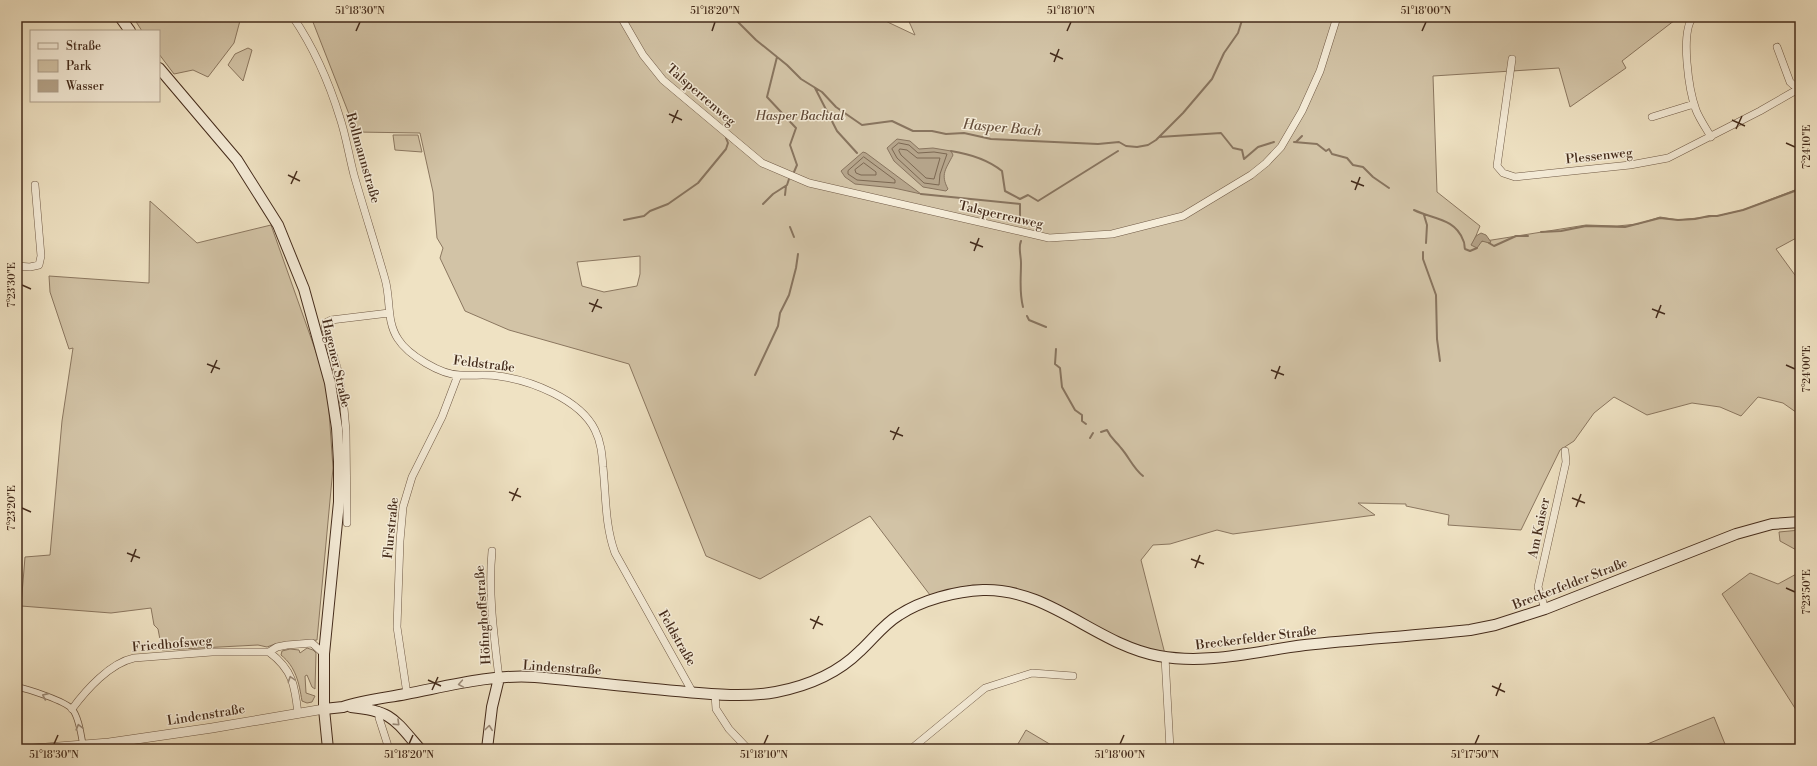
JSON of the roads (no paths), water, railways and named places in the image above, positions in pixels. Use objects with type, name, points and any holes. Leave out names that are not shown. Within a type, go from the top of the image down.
[{"type":"main road","points":[[120,17],[129,30]]},
{"type":"main road","name":"Hagener Straße","points":[[160,69],[236,160],[278,225],[301,282],[318,335],[330,382],[337,428],[339,502],[324,654],[324,709],[328,749]]},
{"type":"main road","name":"Breckerfelder Straße","points":[[740,695],[778,691],[797,687],[823,677],[848,662],[887,623],[900,614],[911,608],[936,600],[975,591],[994,590],[1036,601],[1134,649],[1165,657],[1204,659],[1310,645],[1470,630],[1513,620],[1545,609],[1736,534],[1772,524],[1800,522]]},
{"type":"main road","points":[[487,749],[492,707],[499,678]]},
{"type":"main road","name":"Lindenstraße","points":[[324,709],[343,707],[382,698],[499,678],[536,678],[692,693],[740,695]]},
{"type":"main road","points":[[482,681],[491,688],[492,707]]},
{"type":"main road","points":[[378,711],[382,698]]},
{"type":"main road","points":[[343,707],[378,711],[395,720],[420,749]]},
{"type":"street","name":"Rollmannstraße","points":[[293,17],[319,60],[340,118],[355,176],[388,289],[389,313]]},
{"type":"street","name":"Talsperrenweg","points":[[621,17],[643,55],[663,80],[762,163],[809,183],[1049,238],[1112,234],[1183,216],[1256,171],[1281,147],[1302,111],[1320,71],[1337,17]]},
{"type":"street","points":[[1693,17],[1687,31],[1689,84],[1694,104],[1701,122],[1711,137]]},
{"type":"street","name":"Plessenweg","points":[[1512,59],[1512,71],[1497,157],[1498,169],[1506,175],[1515,177],[1649,162],[1668,158],[1711,137],[1799,89],[1790,82],[1777,47]]},
{"type":"street","points":[[1652,117],[1694,104]]},
{"type":"street","points":[[17,266],[30,267],[39,265],[41,256],[34,185]]},
{"type":"street","name":"Feldstraße","points":[[389,313],[392,328],[404,346],[430,365],[458,375],[489,374],[511,378],[544,390],[568,401],[588,418],[598,438],[601,451],[609,533],[615,553],[692,693]]},
{"type":"street","points":[[347,523],[346,431],[344,408],[338,371],[325,326],[326,322],[331,320],[389,313]]},
{"type":"street","name":"Flurstraße","points":[[407,694],[397,627],[400,541],[404,507],[412,477],[442,417],[458,375]]},
{"type":"street","name":"Am Kaiser","points":[[1545,609],[1538,586],[1566,462],[1565,452]]},
{"type":"street","name":"Höfinghoffstraße","points":[[492,551],[491,592],[493,630],[499,678]]},
{"type":"street","name":"Friedhofsweg","points":[[72,709],[88,689],[106,673],[127,659],[212,652],[269,652],[277,647],[287,645],[312,644],[324,654]]},
{"type":"street","points":[[269,652],[287,668],[293,684],[298,714]]},
{"type":"street","points":[[1165,657],[1170,749]]},
{"type":"street","points":[[911,749],[985,688],[1032,673],[1073,676]]},
{"type":"street","points":[[17,687],[42,694],[72,709],[76,716],[84,745]]},
{"type":"street","points":[[715,694],[716,709],[729,729],[748,749]]},
{"type":"street","name":"Lindenstraße","points":[[33,749],[84,745],[130,744],[324,709]]},
{"type":"street","points":[[378,711],[389,749]]},
{"type":"water","points":[[897,139],[910,141],[919,149],[933,148],[951,151],[953,155],[944,175],[948,189],[946,191],[923,187],[894,161],[887,148]]},
{"type":"water","points":[[863,152],[921,194],[894,188],[855,184],[845,177],[841,171]]},
{"type":"water","points":[[1481,233],[1486,235],[1491,242],[1489,243],[1482,241],[1477,248],[1471,245],[1476,236]]},
{"type":"waterway","name":"Hasper Bach","points":[[733,17],[756,40],[787,65],[801,79],[822,92],[836,107],[862,125],[892,121],[913,131],[932,131],[946,134],[964,133],[991,139],[1098,144],[1119,142],[1126,146],[1137,147],[1148,145],[1156,140],[1183,113],[1212,79],[1224,53],[1238,33],[1243,17]]},
{"type":"waterway","points":[[777,57],[767,97],[796,128],[790,145],[797,165],[794,172]]},
{"type":"waterway","points":[[815,88],[837,131],[857,153]]},
{"type":"waterway","points":[[716,110],[724,118]]},
{"type":"waterway","points":[[1159,137],[1221,133],[1233,148],[1242,150],[1244,159],[1258,147],[1274,142]]},
{"type":"waterway","points":[[1296,142],[1302,136]]},
{"type":"waterway","points":[[624,220],[644,216],[650,211],[668,204],[698,183],[726,149],[728,143],[726,138]]},
{"type":"waterway","points":[[1294,142],[1317,144],[1326,151],[1329,149],[1332,154],[1347,158],[1353,165],[1363,167],[1373,177],[1389,188]]},
{"type":"waterway","points":[[951,151],[972,155],[990,163],[1002,171],[1005,191],[1020,199],[1028,195],[1038,201],[1118,151]]},
{"type":"waterway","points":[[763,204],[773,194],[787,185],[789,179]]},
{"type":"waterway","points":[[785,195],[786,186]]},
{"type":"waterway","points":[[1541,232],[1561,231],[1586,226],[1625,227],[1660,218],[1678,220],[1717,216],[1743,210],[1800,189]]},
{"type":"waterway","points":[[921,194],[1020,204],[1020,224]]},
{"type":"waterway","points":[[1414,210],[1449,223],[1454,227],[1464,241],[1465,249],[1470,251],[1477,248]]},
{"type":"waterway","points":[[1424,215],[1427,225],[1426,243]]},
{"type":"waterway","points":[[790,227],[794,237]]},
{"type":"waterway","points":[[1489,243],[1494,246],[1516,236],[1528,236]]},
{"type":"waterway","points":[[1021,241],[1021,290],[1023,307]]},
{"type":"waterway","points":[[1423,252],[1423,259],[1436,295],[1437,339],[1440,361]]},
{"type":"waterway","points":[[755,375],[778,326],[780,313],[789,295],[798,254]]},
{"type":"waterway","points":[[1027,316],[1029,320],[1046,327]]},
{"type":"waterway","points":[[1056,349],[1055,364],[1060,368],[1062,387],[1075,410],[1082,415],[1082,421],[1086,424]]},
{"type":"waterway","points":[[1101,432],[1107,430],[1110,436],[1124,451],[1136,470],[1143,476]]},
{"type":"waterway","points":[[1090,438],[1093,433]]},
{"type":"park label","name":"Hasper Bachtal","points":[[800,116]]}]
